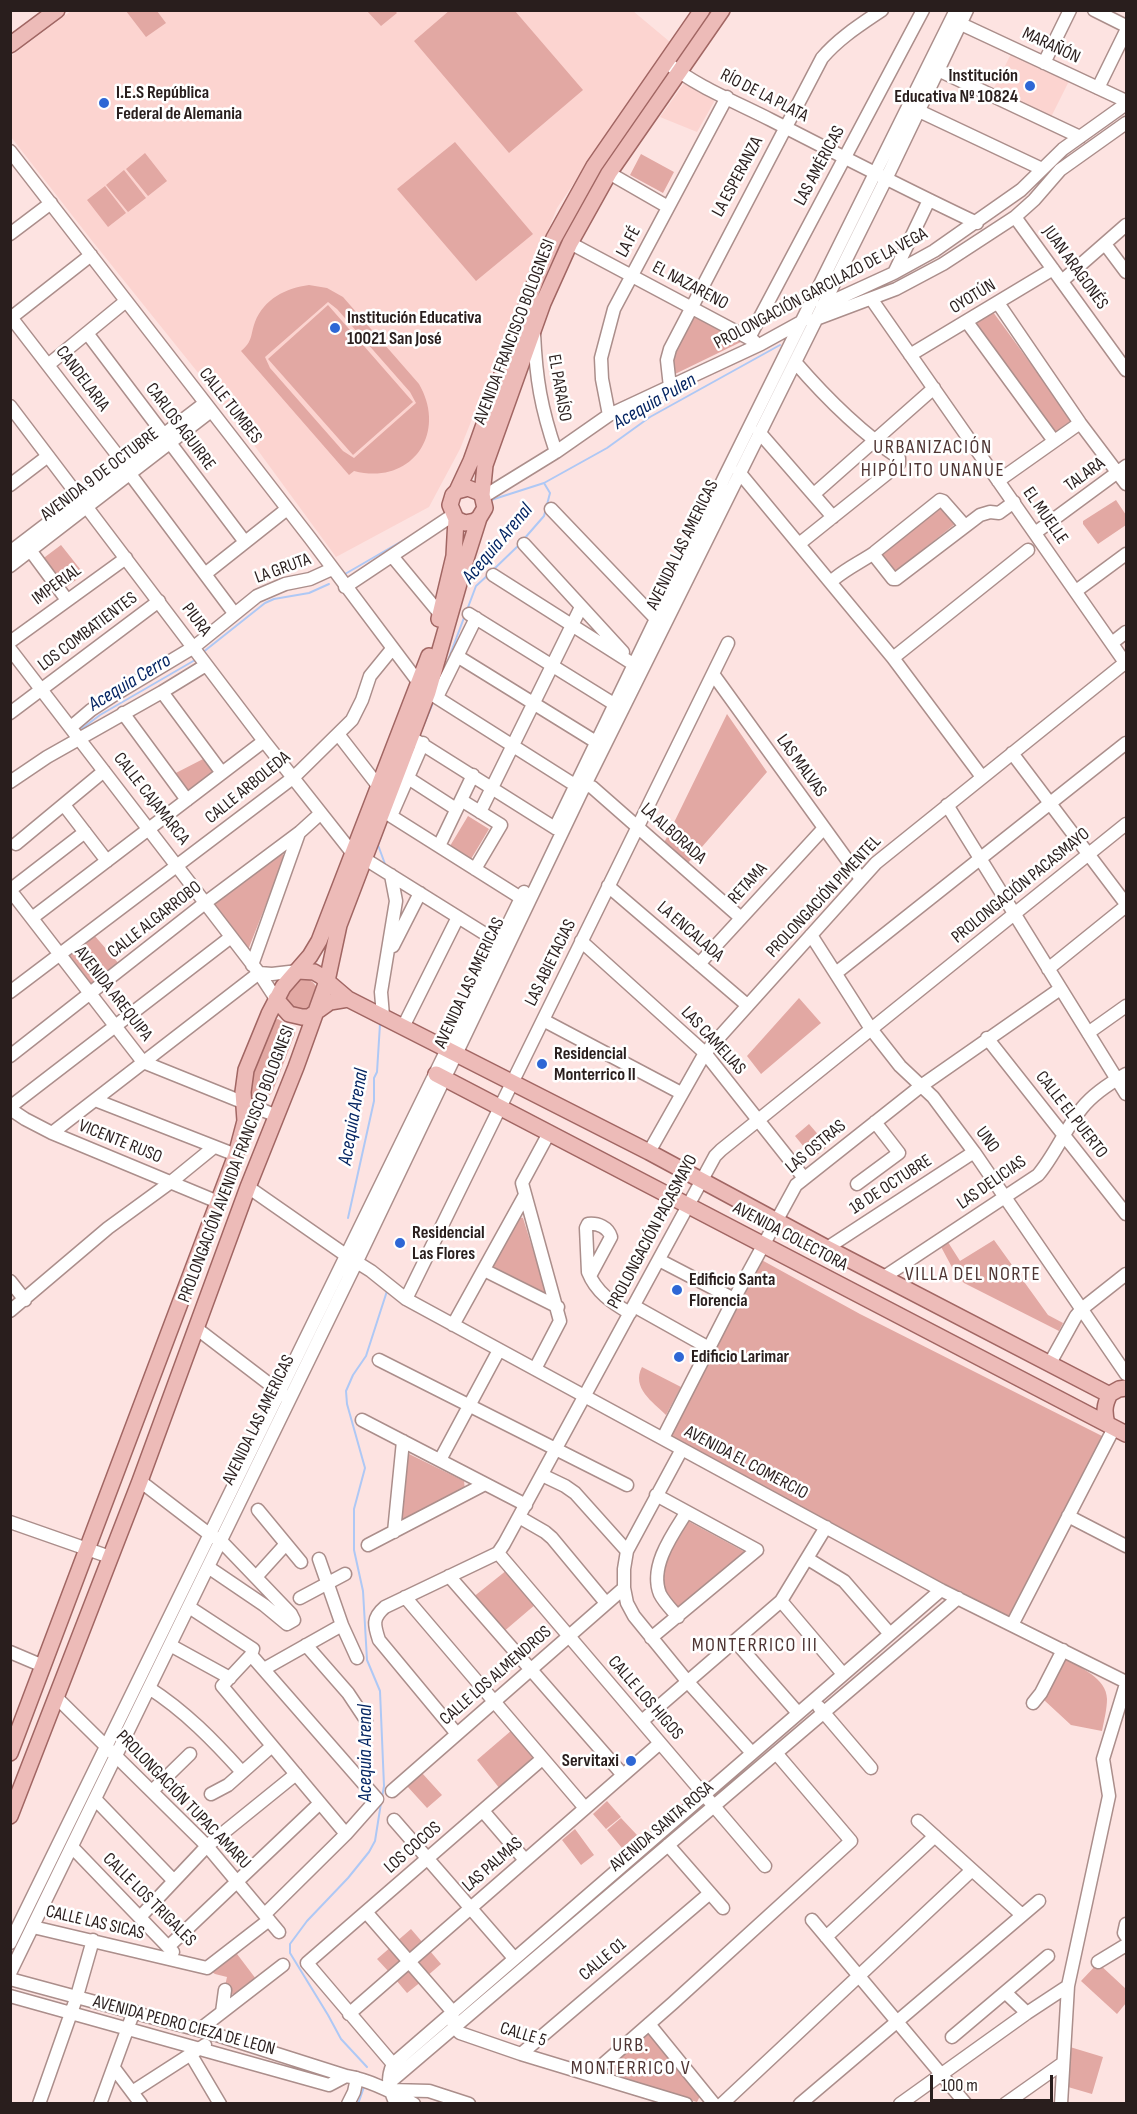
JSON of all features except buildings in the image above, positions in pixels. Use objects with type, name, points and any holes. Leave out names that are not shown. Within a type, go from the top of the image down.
[{"type":"main road","points":[[10,45],[57,10]]},
{"type":"main road","name":"AVENIDA FRANCISCO BOLOGNESI","points":[[457,491],[471,461],[536,279],[554,238],[594,166],[702,10]]},
{"type":"main road","name":"AVENIDA FRANCISCO BOLOGNESI","points":[[482,496],[484,465],[533,330],[570,243],[609,173],[722,10]]},
{"type":"main road","points":[[468,488],[482,496],[485,508],[479,519],[465,523],[454,517],[450,506],[457,491],[468,488]]},
{"type":"main road","name":"PROLONGACIÓN AVENIDA FRANCISCO BOLOGNESI","points":[[10,1753],[236,1155],[244,1129],[246,1070],[276,999],[283,987],[310,957],[319,941],[417,740],[428,691],[440,614],[454,556],[454,517]]},
{"type":"main road","name":"PROLONGACIÓN AVENIDA FRANCISCO BOLOGNESI","points":[[10,1816],[140,1481],[248,1187],[316,1012],[327,981],[339,925],[379,787],[428,691],[479,519]]},
{"type":"main road","points":[[298,970],[314,972],[327,981]]},
{"type":"main road","name":"AVENIDA COLECTORA","points":[[327,981],[348,999],[649,1152],[827,1248],[1110,1394]]},
{"type":"main road","name":"CALLE CAJAMARCA","points":[[276,999],[284,1009],[295,1016],[309,1017],[316,1012]]},
{"type":"main road","points":[[316,1012],[330,1002],[348,999]]},
{"type":"main road","name":"AVENIDA COLECTORA","points":[[440,1076],[1116,1429]]},
{"type":"main road","points":[[1116,1429],[1104,1412],[1106,1402],[1110,1394],[1126,1388]]},
{"type":"street","name":"LA ESPERANZA","points":[[670,387],[667,360],[691,307],[822,58],[832,45],[882,10]]},
{"type":"street","name":"LAS AMÉRICAS","points":[[749,338],[923,10]]},
{"type":"street","name":"AVENIDA LAS AMERICAS","points":[[503,946],[521,898],[555,828],[581,784],[596,742],[633,664],[659,623],[739,472],[823,305],[956,10]]},
{"type":"street","name":"AVENIDA LAS AMERICAS","points":[[10,1943],[209,1534],[284,1396],[352,1259],[659,623],[800,323],[880,176],[919,111],[967,10]]},
{"type":"street","points":[[1044,63],[1070,10]]},
{"type":"street","points":[[1094,10],[1126,26]]},
{"type":"street","name":"MARAÑÓN","points":[[961,24],[1126,103]]},
{"type":"street","points":[[1098,88],[1126,31]]},
{"type":"street","name":"RÍO DE LA PLATA","points":[[666,62],[679,73],[977,223]]},
{"type":"street","points":[[938,70],[1080,137]]},
{"type":"street","name":"LA FÉ","points":[[609,415],[602,379],[601,358],[614,309],[727,97]]},
{"type":"street","name":"PROLONGACIÓN GARCILAZO DE LA VEGA","points":[[482,496],[555,452],[609,415],[761,344],[800,323],[823,305],[934,252],[1021,190],[1063,148],[1126,103]]},
{"type":"street","points":[[919,111],[1042,169]]},
{"type":"street","points":[[800,323],[815,321],[872,300],[943,264],[1015,217],[1034,200],[1060,170],[1126,123]]},
{"type":"street","name":"CALLE TUMBES","points":[[10,151],[287,509],[392,649],[428,691],[513,745]]},
{"type":"street","points":[[609,173],[668,207]]},
{"type":"street","points":[[894,273],[929,200]]},
{"type":"street","points":[[10,234],[51,203]]},
{"type":"street","name":"JUAN ARAGONÉS","points":[[1015,217],[1126,370]]},
{"type":"street","points":[[1062,281],[1126,225]]},
{"type":"street","name":"EL NAZARENO","points":[[570,243],[761,344]]},
{"type":"street","points":[[1105,244],[1126,272]]},
{"type":"street","points":[[11,316],[91,255]]},
{"type":"street","name":"OYOTÚN","points":[[910,355],[1053,269]]},
{"type":"street","name":"EL MUELLE","points":[[872,300],[1126,663]]},
{"type":"street","points":[[48,365],[126,301]]},
{"type":"street","points":[[998,303],[1080,423],[1122,470],[1126,484]]},
{"type":"street","name":"CANDELARIA","points":[[11,316],[234,613]]},
{"type":"street","points":[[967,322],[1053,441]]},
{"type":"street","name":"EL PARAÍSO","points":[[533,330],[539,398],[555,452]]},
{"type":"street","name":"CARLOS AGUIRRE","points":[[87,333],[245,542]]},
{"type":"street","points":[[795,362],[837,408],[874,441],[899,458],[899,464],[799,544]]},
{"type":"street","points":[[814,494],[934,388]]},
{"type":"street","name":"PIURA","points":[[10,406],[15,420],[48,456],[264,741],[321,813],[360,857]]},
{"type":"street","name":"AVENIDA 9 DE OCTUBRE","points":[[10,552],[83,503],[208,407]]},
{"type":"street","points":[[998,481],[1080,423]]},
{"type":"street","points":[[759,432],[833,517]]},
{"type":"street","points":[[10,485],[48,456]]},
{"type":"street","name":"TALARA","points":[[1035,533],[1122,470]]},
{"type":"street","points":[[739,472],[893,658],[982,777]]},
{"type":"street","points":[[834,579],[854,564],[874,554],[940,500],[965,526]]},
{"type":"street","points":[[874,554],[892,579],[896,579],[980,515],[990,512],[999,513],[1014,502]]},
{"type":"street","name":"AVENIDA 9 DE OCTUBRE","points":[[10,566],[83,503]]},
{"type":"street","points":[[205,574],[287,509]]},
{"type":"street","points":[[551,509],[659,623]]},
{"type":"street","points":[[345,587],[454,517]]},
{"type":"street","points":[[524,544],[633,664]]},
{"type":"street","points":[[30,550],[67,600]]},
{"type":"street","points":[[893,658],[1028,550]]},
{"type":"street","points":[[1076,591],[1126,554]]},
{"type":"street","points":[[392,556],[440,614]]},
{"type":"street","name":"IMPERIAL","points":[[10,642],[126,558]]},
{"type":"street","name":"LA GRUTA","points":[[75,733],[91,710],[196,650],[234,613],[269,590],[310,579],[332,569]]},
{"type":"street","points":[[493,575],[633,664]]},
{"type":"street","name":"LOS COMBATIENTES","points":[[10,713],[159,601]]},
{"type":"street","points":[[480,812],[581,606]]},
{"type":"street","points":[[428,691],[457,656],[473,616],[614,704]]},
{"type":"street","points":[[1112,643],[1126,632]]},
{"type":"street","name":"LAS ABIETACIAS","points":[[406,1299],[728,643]]},
{"type":"street","name":"CALLE CAJAMARCA","points":[[10,649],[206,903],[276,999]]},
{"type":"street","name":"CALLE ARBOLEDA","points":[[10,992],[294,777],[358,711],[370,676],[392,649]]},
{"type":"street","points":[[457,656],[596,742]]},
{"type":"street","name":"PROLONGACIÓN PIMENTEL","points":[[649,1152],[705,1053],[861,879],[889,852],[1126,663]]},
{"type":"street","points":[[10,782],[47,757],[75,733],[123,713],[206,665]]},
{"type":"street","name":"LAS MALVAS","points":[[713,674],[861,879]]},
{"type":"street","points":[[162,692],[222,773]]},
{"type":"street","points":[[123,713],[187,800]]},
{"type":"street","points":[[338,734],[379,787]]},
{"type":"street","points":[[521,898],[391,816],[408,778],[417,740],[555,828]]},
{"type":"street","points":[[32,918],[264,741]]},
{"type":"street","points":[[836,973],[1126,743]]},
{"type":"street","name":"LA ALBORADA","points":[[513,745],[570,782],[592,787],[741,918]]},
{"type":"street","points":[[1012,753],[1126,905],[1048,969]]},
{"type":"street","points":[[16,844],[104,771]]},
{"type":"street","points":[[439,846],[473,775]]},
{"type":"street","points":[[408,778],[480,812],[501,825],[475,869]]},
{"type":"street","points":[[64,805],[107,861]]},
{"type":"street","points":[[947,805],[1088,1033],[1121,1077],[1126,1094]]},
{"type":"street","name":"CALLE ALGARROBO","points":[[10,1056],[300,832],[321,813]]},
{"type":"street","name":"PROLONGACIÓN PACASMAYO","points":[[498,1553],[715,1156],[1126,824]]},
{"type":"street","name":"RETAMA","points":[[699,964],[824,828]]},
{"type":"street","points":[[10,890],[85,832]]},
{"type":"street","points":[[52,1133],[256,969],[300,832]]},
{"type":"street","points":[[360,857],[503,946]]},
{"type":"street","points":[[383,1016],[381,992],[396,901],[391,875]]},
{"type":"street","name":"LA ENCALADA","points":[[608,886],[747,1005]]},
{"type":"street","name":"AVENIDA AREQUIPA","points":[[10,890],[143,1062],[277,1116]]},
{"type":"street","points":[[388,957],[420,893]]},
{"type":"street","points":[[403,1028],[458,917]]},
{"type":"street","name":"UNO","points":[[811,935],[872,1029],[900,1066],[933,1097],[974,1152],[1083,1308],[1126,1374]]},
{"type":"street","points":[[10,1108],[231,937]]},
{"type":"street","name":"LAS CAMELIAS","points":[[581,941],[705,1053],[804,1178]]},
{"type":"street","points":[[256,969],[272,974],[298,970]]},
{"type":"street","name":"LAS OSTRAS","points":[[663,1438],[791,1192],[804,1178],[921,1086],[1060,989]]},
{"type":"street","points":[[1088,1033],[1126,1006]]},
{"type":"street","points":[[543,1020],[681,1094]]},
{"type":"street","name":"CALLE EL PUERTO","points":[[987,1038],[1126,1214]]},
{"type":"street","name":"LAS DELICIAS","points":[[884,1277],[1038,1175],[1081,1110],[1090,1100],[1121,1077]]},
{"type":"street","points":[[95,1100],[236,1155]]},
{"type":"street","name":"VICENTE RUSO","points":[[10,1108],[52,1133],[218,1202]]},
{"type":"street","points":[[857,1184],[899,1154],[875,1122]]},
{"type":"street","points":[[534,1369],[560,1321],[522,1183],[549,1133]]},
{"type":"street","points":[[10,1311],[108,1228],[214,1147]]},
{"type":"street","name":"18 DE OCTUBRE","points":[[827,1248],[974,1152]]},
{"type":"street","points":[[248,1187],[352,1259]]},
{"type":"street","points":[[453,1324],[525,1195]]},
{"type":"street","name":"AVENIDA EL COMERCIO","points":[[352,1259],[406,1299],[499,1350],[941,1590],[1126,1683]]},
{"type":"street","points":[[659,1260],[734,1299]]},
{"type":"street","points":[[484,1270],[558,1307]]},
{"type":"street","points":[[1050,1363],[1076,1316],[1126,1274]]},
{"type":"street","points":[[590,1276],[610,1301],[709,1348]]},
{"type":"street","points":[[10,1281],[25,1300]]},
{"type":"street","points":[[196,1328],[284,1396]]},
{"type":"street","points":[[440,1460],[499,1350]]},
{"type":"street","points":[[379,1360],[627,1485]]},
{"type":"street","name":"AVENIDA LAS AMERICAS","points":[[11,1999],[14,1978],[33,1927],[221,1541],[284,1396]]},
{"type":"street","points":[[362,1420],[526,1505]]},
{"type":"street","points":[[1012,1625],[1116,1429]]},
{"type":"street","points":[[394,1532],[403,1441]]},
{"type":"street","points":[[682,1449],[627,1551],[624,1588],[634,1616],[687,1681],[752,1754]]},
{"type":"street","points":[[542,1475],[575,1493],[627,1551]]},
{"type":"street","points":[[140,1481],[221,1541],[294,1618],[290,1624],[287,1624],[264,1605],[208,1567]]},
{"type":"street","points":[[368,1545],[484,1484]]},
{"type":"street","points":[[651,1638],[757,1550],[656,1495]]},
{"type":"street","points":[[258,1510],[301,1562]]},
{"type":"street","points":[[678,1617],[662,1596],[657,1580],[657,1570],[686,1513]]},
{"type":"street","points":[[1068,1516],[1126,1546]]},
{"type":"street","points":[[519,1517],[552,1538],[606,1604]]},
{"type":"street","points":[[10,1522],[110,1557]]},
{"type":"street","points":[[642,1721],[781,1601],[826,1527]]},
{"type":"street","points":[[256,1577],[285,1545]]},
{"type":"street","points":[[457,1734],[379,1640],[375,1627],[377,1614],[385,1607],[498,1553]]},
{"type":"street","name":"CALLE LOS HIGOS","points":[[498,1553],[765,1866]]},
{"type":"street","points":[[319,1559],[342,1625],[357,1658]]},
{"type":"street","points":[[808,1559],[844,1581],[890,1634]]},
{"type":"street","points":[[300,1598],[345,1574]]},
{"type":"street","points":[[449,1576],[623,1775]]},
{"type":"street","name":"CALLE LOS ALMENDROS","points":[[392,1791],[624,1588]]},
{"type":"street","name":"AVENIDA SANTA ROSA","points":[[393,2064],[941,1590]]},
{"type":"street","points":[[405,1597],[585,1808]]},
{"type":"street","name":"AVENIDA SANTA ROSA","points":[[389,2087],[454,2027],[958,1598]]},
{"type":"street","points":[[781,1601],[843,1674]]},
{"type":"street","points":[[189,1607],[253,1649],[251,1655],[222,1686],[346,1834]]},
{"type":"street","points":[[264,1669],[342,1625]]},
{"type":"street","points":[[735,1641],[798,1713]]},
{"type":"street","points":[[170,1645],[230,1678]]},
{"type":"street","points":[[306,1645],[348,1693],[366,1720]]},
{"type":"street","points":[[1032,1702],[1041,1693],[1063,1650]]},
{"type":"street","points":[[10,1652],[43,1666]]},
{"type":"street","points":[[251,1655],[376,1799],[267,1917]]},
{"type":"street","points":[[1061,2103],[1068,1986],[1109,1796],[1103,1759],[1126,1683]]},
{"type":"street","points":[[149,1688],[173,1703],[215,1742],[242,1772]]},
{"type":"street","name":"PROLONGACIÓN TUPAC AMARU","points":[[56,1697],[207,1846],[279,1932]]},
{"type":"street","points":[[813,1700],[871,1768]]},
{"type":"street","name":"LAS PALMAS","points":[[349,2014],[660,1743]]},
{"type":"street","points":[[211,1794],[228,1785],[272,1746]]},
{"type":"street","points":[[592,2074],[851,1841],[776,1753]]},
{"type":"street","points":[[152,1791],[190,1754]]},
{"type":"street","name":"LOS COCOS","points":[[349,2014],[307,1963],[542,1759]]},
{"type":"street","points":[[140,1917],[207,1846],[296,1774]]},
{"type":"street","points":[[95,1799],[174,1881]]},
{"type":"street","points":[[168,1947],[320,1803]]},
{"type":"street","points":[[483,1811],[525,1860]]},
{"type":"street","points":[[394,1820],[514,1958]]},
{"type":"street","points":[[918,1821],[1022,1915]]},
{"type":"street","points":[[826,1937],[935,1836]]},
{"type":"street","points":[[668,1845],[723,1908]]},
{"type":"street","name":"CALLE LOS TRIGALES","points":[[72,1847],[184,1962],[207,1968],[267,1917]]},
{"type":"street","points":[[722,2103],[972,1870]]},
{"type":"street","name":"CALLE 01","points":[[521,2054],[710,1893]]},
{"type":"street","points":[[800,2103],[1039,1901]]},
{"type":"street","points":[[366,1912],[452,2012],[454,2027]]},
{"type":"street","points":[[812,1920],[966,2103]]},
{"type":"street","points":[[1126,1923],[1124,1933],[1126,1936]]},
{"type":"street","name":"CALLE LAS SICAS","points":[[33,1927],[184,1962]]},
{"type":"street","points":[[39,2103],[77,1996],[93,1940]]},
{"type":"street","points":[[1098,1962],[1126,1945]]},
{"type":"street","points":[[952,2037],[1048,1956]]},
{"type":"street","points":[[199,2030],[283,1965]]},
{"type":"street","name":"AVENIDA PEDRO CIEZA DE LEON","points":[[14,1978],[217,2035],[359,2079],[389,2087],[429,2091],[469,2103]]},
{"type":"street","points":[[900,2103],[1068,1986]]},
{"type":"street","points":[[222,2012],[225,1990]]},
{"type":"street","points":[[1006,1993],[1027,2013]]},
{"type":"street","name":"AVENIDA PEDRO CIEZA DE LEON","points":[[11,1999],[128,2029],[196,2052],[329,2085],[359,2079]]},
{"type":"street","points":[[100,2103],[134,2011]]},
{"type":"street","points":[[349,2014],[393,2064],[388,2074],[389,2087],[396,2103]]},
{"type":"street","points":[[649,2024],[714,2103]]},
{"type":"street","name":"CALLE 5","points":[[454,2027],[460,2033],[521,2054],[686,2103]]},
{"type":"street","points":[[132,2092],[196,2052],[217,2035]]},
{"type":"street","points":[[196,2052],[220,2103]]},
{"type":"street","points":[[1005,2103],[1063,2063]]},
{"type":"street","points":[[114,2068],[141,2103]]},
{"type":"street","points":[[348,2103],[359,2079]]},
{"type":"street","name":"AVENIDA PEDRO CIEZA DE LEON","points":[[389,2087],[414,2103]]},
{"type":"shaded area","points":[[450,10],[515,11],[583,90],[509,153],[414,41]]},
{"type":"shaded area","name":"Institución Educativa 10021 San José","points":[[71,11],[633,11],[670,42],[557,208],[460,449],[429,507],[336,557],[232,415],[11,137],[11,56]]},
{"type":"shaded area","points":[[126,11],[157,11],[166,23],[146,37]]},
{"type":"shaded area","points":[[367,11],[395,11],[397,13],[381,26]]},
{"type":"shaded area","name":"Institución Educativa Nº 10824","points":[[1011,54],[1069,81],[1050,119],[992,92]]},
{"type":"shaded area","points":[[685,82],[713,95],[714,102],[697,132],[660,117]]},
{"type":"shaded area","points":[[455,142],[533,234],[476,281],[397,189]]},
{"type":"shaded area","points":[[145,153],[167,181],[148,196],[126,169]]},
{"type":"shaded area","points":[[641,154],[674,172],[663,193],[630,175]]},
{"type":"shaded area","points":[[124,170],[146,198],[128,212],[106,185]]},
{"type":"shaded area","points":[[105,186],[126,213],[108,227],[87,200]]},
{"type":"shaded area","points":[[309,285],[327,288],[343,297],[419,384],[427,403],[429,421],[426,437],[419,452],[407,463],[392,471],[374,474],[354,471],[349,475],[241,351],[249,341],[259,314],[270,301],[284,292]],"holes":[[[328,302],[337,309],[410,392],[416,403],[354,458],[343,451],[270,368],[265,357]]]},
{"type":"shaded area","points":[[328,305],[413,402],[353,455],[268,359]]},
{"type":"shaded area","points":[[993,312],[1072,420],[1053,434],[973,324]]},
{"type":"shaded area","points":[[694,315],[745,340],[673,375],[672,358]]},
{"type":"shaded area","points":[[1116,500],[1126,515],[1126,525],[1098,544],[1083,521]]},
{"type":"shaded area","points":[[941,505],[955,524],[895,572],[880,553]]},
{"type":"shaded area","points":[[61,545],[84,574],[64,589],[41,560]]},
{"type":"shaded area","points":[[727,714],[767,772],[688,863],[663,845]]},
{"type":"shaded area","points":[[205,758],[216,772],[187,795],[170,776]]},
{"type":"shaded area","points":[[468,816],[489,829],[471,859],[450,846]]},
{"type":"shaded area","points":[[281,853],[285,856],[248,950],[213,905]]},
{"type":"shaded area","points":[[94,935],[120,965],[89,989],[65,959]]},
{"type":"shaded area","points":[[302,978],[313,983],[318,994],[313,1005],[302,1010],[291,1005],[286,994],[291,983]]},
{"type":"shaded area","points":[[799,998],[821,1023],[761,1074],[747,1056]]},
{"type":"shaded area","points":[[278,1019],[295,1030],[295,1034],[272,1093],[265,1099],[256,1099],[248,1092],[247,1085],[274,1020]]},
{"type":"shaded area","points":[[809,1124],[828,1146],[813,1158],[795,1136]]},
{"type":"shaded area","points":[[518,1217],[523,1218],[547,1295],[490,1268]]},
{"type":"shaded area","points":[[946,1239],[960,1261],[994,1240],[1048,1315],[1063,1323],[1059,1331],[964,1283],[955,1273],[939,1243]]},
{"type":"shaded area","points":[[758,1258],[860,1314],[1106,1438],[1011,1620],[666,1437]]},
{"type":"shaded area","points":[[642,1367],[681,1387],[666,1415],[641,1388],[639,1375]]},
{"type":"shaded area","points":[[407,1453],[464,1481],[465,1490],[402,1522],[400,1521]]},
{"type":"shaded area","points":[[688,1521],[745,1552],[678,1611],[665,1594],[662,1573],[668,1555]]},
{"type":"shaded area","points":[[507,1570],[536,1604],[502,1633],[472,1598]]},
{"type":"shaded area","points":[[1064,1658],[1091,1674],[1106,1692],[1106,1711],[1102,1731],[1071,1725],[1044,1700]]},
{"type":"shaded area","points":[[512,1730],[534,1756],[533,1762],[500,1789],[477,1760]]},
{"type":"shaded area","points":[[422,1773],[442,1795],[427,1808],[407,1786]]},
{"type":"shaded area","points":[[607,1801],[621,1817],[606,1829],[593,1814]]},
{"type":"shaded area","points":[[621,1818],[637,1835],[622,1848],[607,1830]]},
{"type":"shaded area","points":[[575,1829],[594,1855],[581,1865],[562,1840]]},
{"type":"shaded area","points":[[411,1929],[423,1943],[408,1956],[396,1942]]},
{"type":"shaded area","points":[[392,1946],[403,1959],[389,1972],[377,1959]]},
{"type":"shaded area","points":[[234,1950],[256,1979],[235,1997],[225,1986],[227,1977],[209,1970]]},
{"type":"shaded area","points":[[430,1951],[441,1964],[426,1977],[414,1964]]},
{"type":"shaded area","points":[[1098,1963],[1126,1989],[1126,2003],[1117,2014],[1081,1981]]},
{"type":"shaded area","points":[[410,1967],[422,1981],[407,1993],[396,1980]]},
{"type":"shaded area","points":[[649,2032],[700,2096],[697,2102],[607,2074],[606,2069]]},
{"type":"shaded area","points":[[1070,2047],[1103,2057],[1092,2094],[1068,2087]]},
{"type":"waterway","name":"Acequia Pulen","points":[[491,500],[544,483],[607,448],[650,417],[780,345]]},
{"type":"waterway","name":"Acequia Arenal","points":[[524,539],[544,516],[550,493],[544,483]]},
{"type":"waterway","name":"Acequia Cerro","points":[[345,574],[409,537]]},
{"type":"waterway","name":"Acequia Arenal","points":[[492,571],[521,543]]},
{"type":"waterway","name":"Acequia Arenal","points":[[467,610],[476,586],[488,575]]},
{"type":"waterway","name":"Acequia Cerro","points":[[202,653],[265,603],[274,599],[309,593],[329,584]]},
{"type":"waterway","name":"Acequia Arenal","points":[[447,663],[465,615]]},
{"type":"waterway","name":"Acequia Cerro","points":[[80,730],[100,715],[195,660]]},
{"type":"waterway","name":"Acequia Arenal","points":[[419,736],[432,705]]},
{"type":"waterway","name":"Acequia Arenal","points":[[385,864],[378,845],[386,822]]},
{"type":"waterway","name":"Acequia Arenal","points":[[348,1218],[374,1101],[380,1024]]},
{"type":"waterway","name":"Acequia Arenal","points":[[382,1797],[384,1786],[380,1691],[367,1660],[363,1591],[354,1550],[354,1509],[365,1468],[347,1404],[346,1391],[353,1375],[366,1356],[387,1291],[385,1289]]},
{"type":"waterway","name":"Acequia Arenal","points":[[367,2067],[341,2039],[290,1953],[290,1944],[307,1921],[369,1852],[375,1841],[381,1803]]},
{"type":"waterway","name":"Acequia Arenal","points":[[358,2104],[364,2087]]},
{"type":"place","name":"Institución Educativa Nº 10824","points":[[1030,86]]},
{"type":"place","name":"I.E.S República Federal de Alemania","points":[[104,103]]},
{"type":"place","name":"Institución Educativa 10021 San José","points":[[335,328]]},
{"type":"place","name":"Residencial Monterrico II","points":[[542,1064]]},
{"type":"place","name":"Residencial Las Flores","points":[[400,1243]]},
{"type":"place","name":"Edificio Santa Florencia","points":[[677,1290]]},
{"type":"place","name":"Edificio Larimar","points":[[679,1357]]},
{"type":"place","name":"Servitaxi","points":[[631,1761]]},
{"type":"district","name":"URBANIZACIÓN HIPÓLITO UNANUE","points":[[933,460]]},
{"type":"district","name":"VILLA DEL NORTE","points":[[973,1275]]},
{"type":"district","name":"MONTERRICO III","points":[[755,1646]]},
{"type":"district","name":"URB. MONTERRICO V","points":[[631,2058]]}]
